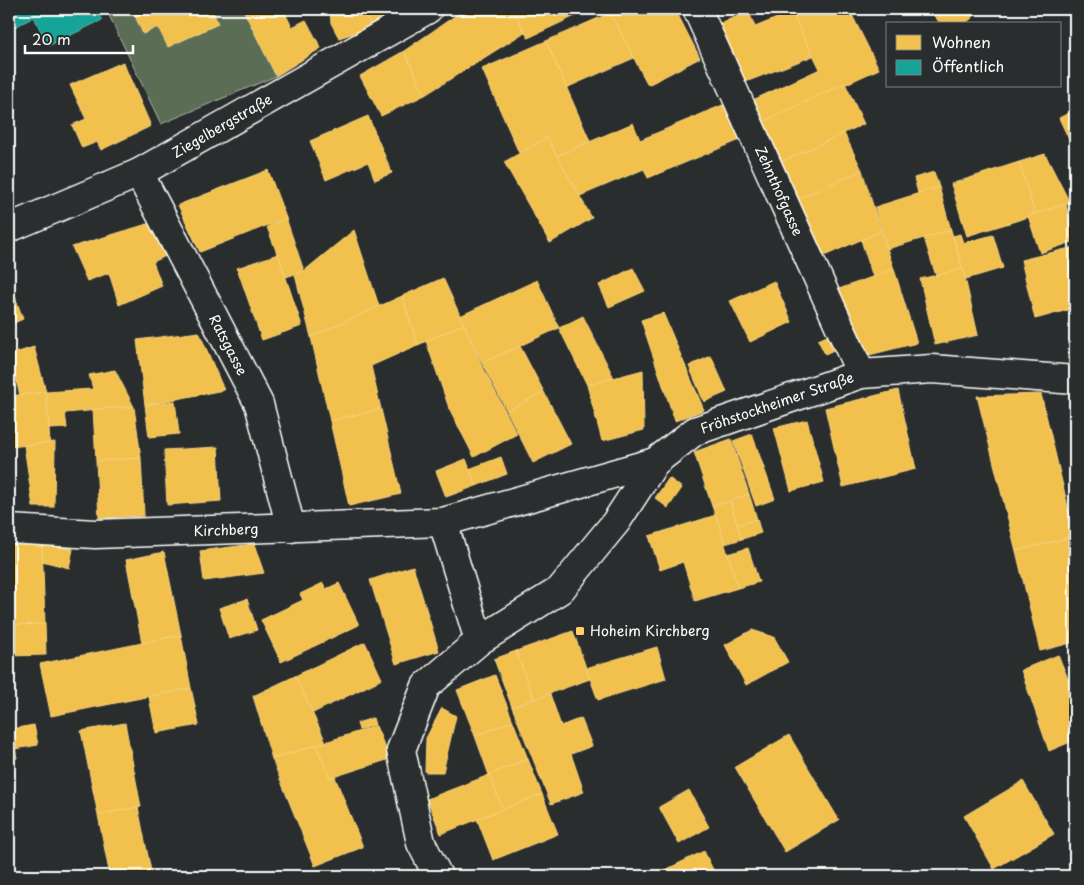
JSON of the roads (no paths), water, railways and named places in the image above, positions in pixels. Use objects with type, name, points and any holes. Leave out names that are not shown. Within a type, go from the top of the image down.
[{"type":"street","name":"Ziegelbergstraße","points":[[9,228],[139,173],[428,9]]},
{"type":"street","name":"Zehnthofgasse","points":[[698,9],[861,374]]},
{"type":"street","name":"Ratsgasse","points":[[139,173],[259,404],[291,528]]},
{"type":"street","name":"Fröhstockheimer Straße","points":[[438,876],[421,843],[401,750],[426,686],[479,641],[560,590],[616,522],[655,462],[694,431],[861,374],[932,369],[1075,380]]},
{"type":"street","name":"Kirchberg","points":[[9,529],[95,534],[443,522],[655,462]]},
{"type":"street","points":[[443,522],[479,641]]},
{"type":"place","name":"Hoheim Kirchberg","points":[[580,631]]}]
